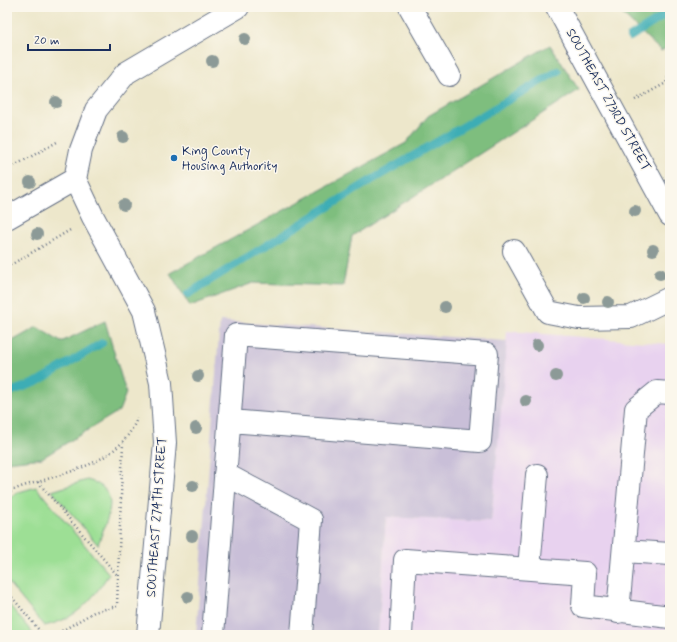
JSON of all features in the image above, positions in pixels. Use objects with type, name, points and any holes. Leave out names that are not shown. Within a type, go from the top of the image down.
[{"type":"street","points":[[7,218],[75,179],[81,150],[96,110],[126,73],[238,7]]},
{"type":"street","points":[[410,7],[449,75]]},
{"type":"street","name":"SOUTHEAST 273RD STREET","points":[[557,7],[670,215]]},
{"type":"street","name":"SOUTHEAST 274TH STREET","points":[[75,179],[93,217],[144,310],[161,383],[165,443],[148,635]]},
{"type":"street","points":[[514,251],[548,312],[579,318],[631,317],[670,298]]},
{"type":"street","points":[[213,635],[236,335],[487,354],[480,441],[230,421]]},
{"type":"street","points":[[618,612],[636,409],[657,392],[670,393]]},
{"type":"street","points":[[226,474],[311,520],[302,635]]},
{"type":"street","points":[[529,569],[537,475]]},
{"type":"street","points":[[624,551],[670,554]]},
{"type":"street","points":[[401,635],[405,560],[586,573],[583,606],[618,612],[670,617]]},
{"type":"path","points":[[614,112],[666,83],[670,70]]},
{"type":"path","points":[[7,170],[58,141]]},
{"type":"path","points":[[7,267],[93,217]]},
{"type":"path","points":[[7,494],[38,482],[81,469],[111,453],[123,443],[135,425],[139,413]]},
{"type":"path","points":[[55,635],[94,612],[116,606],[123,443]]},
{"type":"path","points":[[38,482],[118,576]]},
{"type":"path","points":[[7,591],[43,635]]},
{"type":"shaded area","points":[[220,321],[507,341],[491,522],[386,517],[378,635],[196,635]]},
{"type":"shaded area","points":[[507,331],[670,344],[670,635],[378,635],[386,517],[491,522]]},
{"type":"green space","points":[[624,7],[670,7],[670,46],[661,51],[618,10]]},
{"type":"green space","points":[[550,45],[579,90],[352,236],[343,286],[253,283],[190,306],[170,273],[406,143],[428,116]]},
{"type":"green space","points":[[105,321],[126,393],[119,411],[42,458],[7,462],[7,344],[37,327],[61,342]]},
{"type":"green space","points":[[87,480],[99,485],[106,491],[109,498],[110,506],[108,516],[98,545],[52,491]]},
{"type":"green space","points":[[36,487],[109,574],[96,593],[82,608],[66,619],[44,626],[7,581],[7,500],[19,492]]},
{"type":"green space","points":[[7,602],[34,635],[7,635]]},
{"type":"waterway","points":[[630,37],[670,12]]},
{"type":"waterway","points":[[188,294],[370,181],[558,71]]},
{"type":"waterway","points":[[7,393],[35,383],[102,343]]},
{"type":"place","name":"King County Housing Authority","points":[[174,158]]}]
